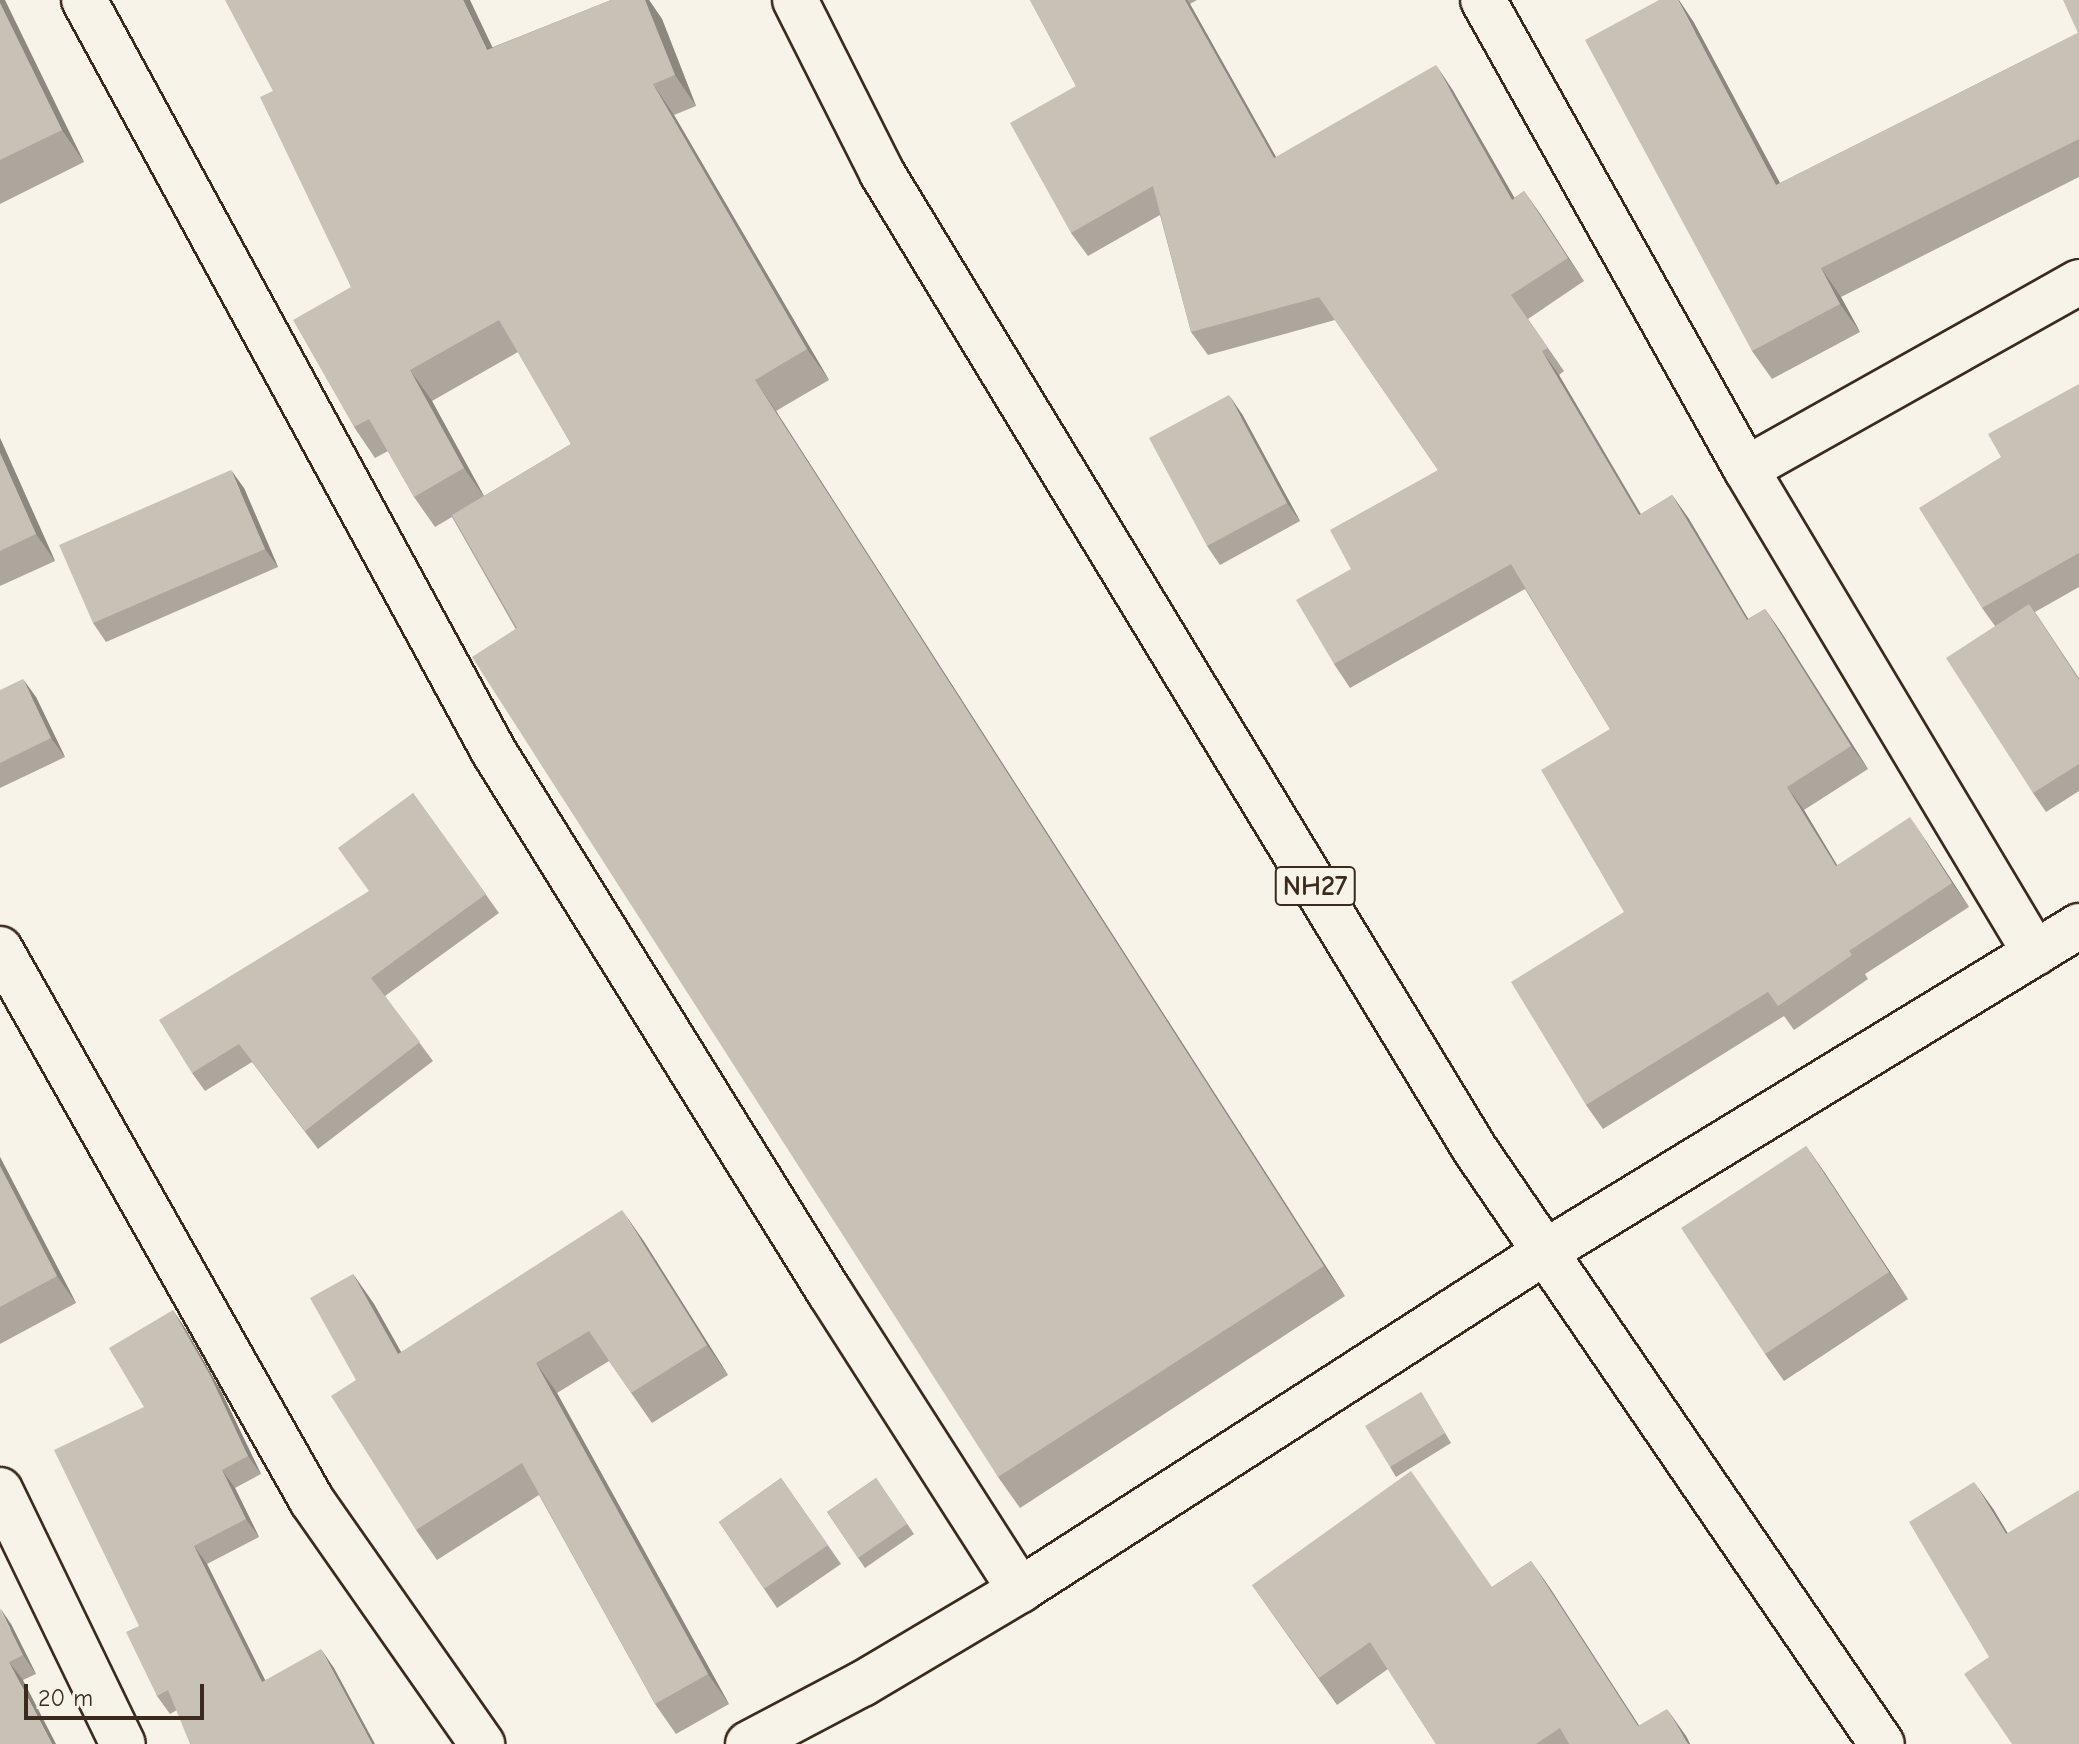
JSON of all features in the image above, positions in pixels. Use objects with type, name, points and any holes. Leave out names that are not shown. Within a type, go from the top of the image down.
[{"type":"main road","points":[[84,0],[494,752],[830,1293],[1020,1590]]},
{"type":"main road","name":"NH27","points":[[795,0],[882,173],[1474,1148],[1882,1744]]},
{"type":"main road","points":[[1483,0],[1746,469],[2035,953]]},
{"type":"main road","points":[[1746,469],[2079,282]]},
{"type":"main road","points":[[748,1744],[862,1684],[1020,1590],[1545,1252],[2079,926]]},
{"type":"main road","points":[[0,949],[312,1501],[482,1744]]},
{"type":"main road","points":[[0,1490],[123,1744]]},
{"type":"building","points":[[225,0],[463,0],[487,50],[611,0],[645,0],[675,75],[653,84],[807,349],[755,380],[1324,1266],[998,1477],[472,657],[517,628],[452,515],[571,444],[499,320],[410,370],[464,468],[414,497],[369,419],[354,427],[293,320],[351,287],[260,97],[273,91]]},
{"type":"building","points":[[1030,0],[1185,0],[1274,158],[1436,65],[1512,200],[1524,191],[1568,258],[1511,295],[1548,348],[1542,351],[1639,515],[1672,495],[1747,620],[1765,609],[1851,746],[1787,787],[1836,866],[1910,817],[1952,883],[1849,951],[1852,955],[1778,1006],[1768,992],[1586,1105],[1511,982],[1624,912],[1541,770],[1610,729],[1511,564],[1334,664],[1296,600],[1351,569],[1330,530],[1438,470],[1319,297],[1191,332],[1153,186],[1071,233],[1010,123],[1076,86]]},
{"type":"building","points":[[1659,0],[1678,0],[1776,185],[2078,33],[2063,0],[2079,0],[2079,139],[1821,268],[1840,304],[1752,351],[1585,40]]},
{"type":"building","points":[[0,3],[62,130],[0,160]]},
{"type":"building","points":[[2079,384],[2079,553],[1982,608],[1919,508],[2001,457],[1988,434]]},
{"type":"building","points":[[1229,395],[1287,503],[1207,546],[1149,438]]},
{"type":"building","points":[[0,453],[36,534],[0,551]]},
{"type":"building","points":[[231,470],[265,549],[93,623],[59,545]]},
{"type":"building","points":[[2029,604],[2079,680],[2079,764],[2033,793],[1946,658]]},
{"type":"building","points":[[23,679],[51,738],[0,763],[0,690]]},
{"type":"building","points":[[413,793],[486,894],[371,978],[420,1042],[305,1131],[239,1044],[192,1073],[159,1020],[369,891],[338,848]]},
{"type":"building","points":[[1806,1146],[1889,1272],[1765,1354],[1681,1228]]},
{"type":"building","points":[[0,1166],[57,1276],[0,1307]]},
{"type":"building","points":[[622,1210],[707,1345],[631,1393],[589,1331],[536,1363],[708,1674],[655,1704],[522,1463],[416,1530],[331,1396],[356,1380],[310,1298],[353,1274],[398,1354]]},
{"type":"building","points":[[173,1310],[210,1375],[248,1456],[222,1470],[246,1519],[194,1546],[262,1682],[321,1649],[372,1744],[190,1744],[168,1690],[157,1696],[126,1632],[139,1626],[54,1450],[144,1407],[109,1348]]},
{"type":"building","points":[[1421,1392],[1445,1433],[1390,1467],[1365,1426]]},
{"type":"building","points":[[1411,1471],[1492,1587],[1531,1561],[1638,1726],[1667,1709],[1688,1744],[1569,1744],[1560,1728],[1536,1744],[1436,1744],[1370,1642],[1319,1678],[1252,1585]]},
{"type":"building","points":[[781,1478],[828,1545],[764,1589],[719,1522]]},
{"type":"building","points":[[876,1478],[907,1524],[858,1558],[827,1512]]},
{"type":"building","points":[[1974,1482],[2006,1534],[2079,1490],[2079,1744],[2012,1744],[1964,1674],[1989,1657],[1909,1522]]},
{"type":"building","points":[[0,1609],[23,1655],[9,1662],[52,1744],[0,1744]]}]
